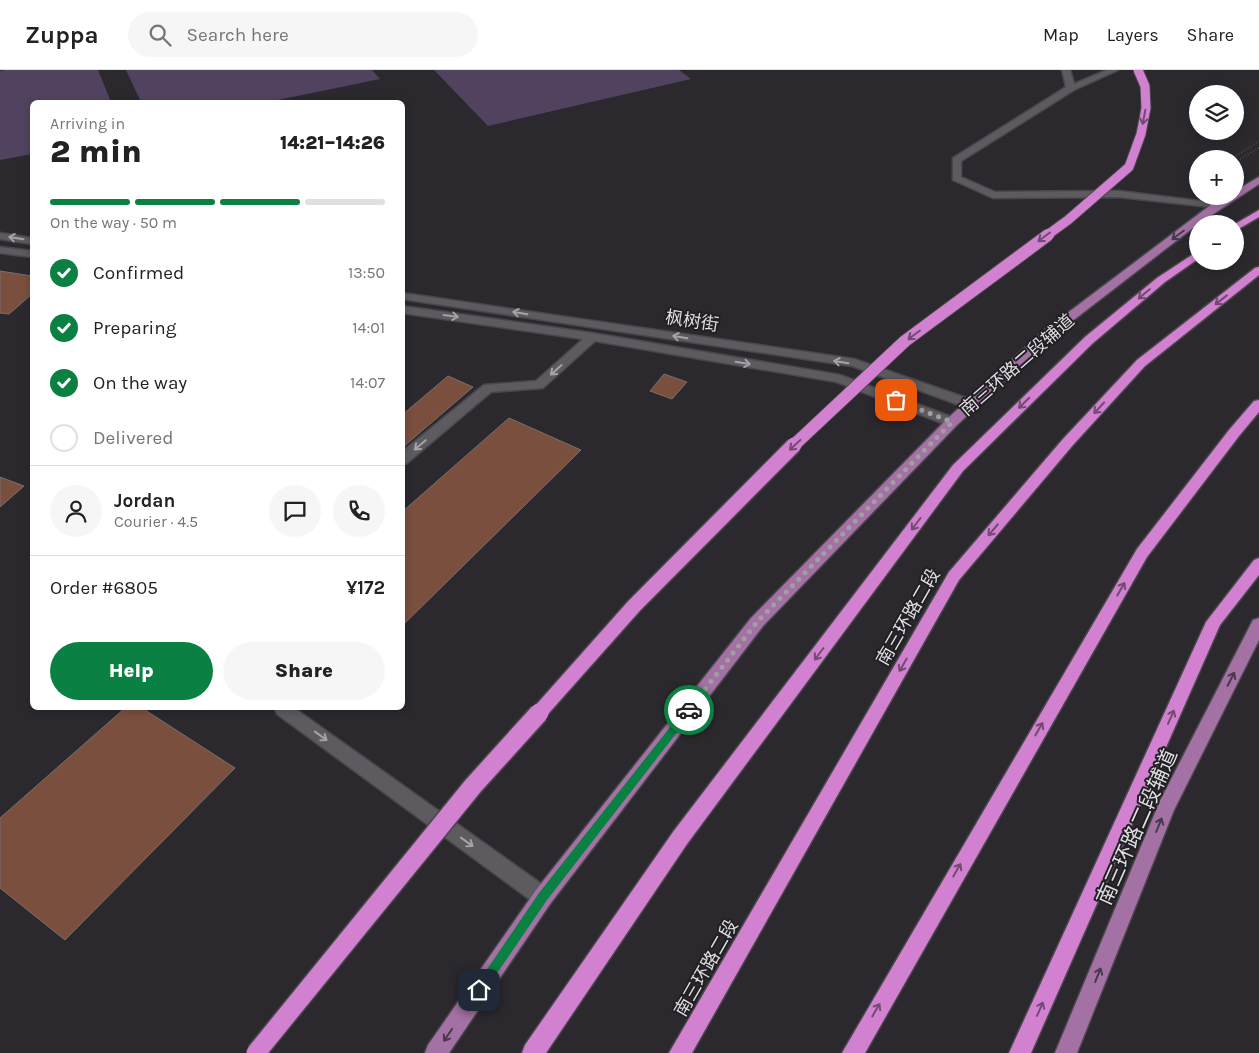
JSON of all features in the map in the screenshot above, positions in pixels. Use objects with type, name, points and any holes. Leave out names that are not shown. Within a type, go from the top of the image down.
[{"type":"highway","points":[[256,1053],[473,786],[634,606],[777,461],[905,341],[1068,220],[1129,167],[1141,134],[1146,108],[1145,86],[1138,70]]},
{"type":"highway","points":[[1244,222],[1259,213]]},
{"type":"highway","points":[[532,1053],[680,838],[958,468],[1089,340],[1160,280],[1189,260]]},
{"type":"highway","name":"南三环路二段","points":[[680,1053],[954,576],[1068,442],[1141,363],[1259,270]]},
{"type":"highway","points":[[852,1053],[1142,553],[1234,433],[1259,404]]},
{"type":"highway","points":[[1020,1053],[1214,622],[1259,564]]},
{"type":"main road","name":"南三环路二段辅道","points":[[1244,189],[1259,180]]},
{"type":"main road","name":"南三环路二段辅道","points":[[436,1053],[543,897],[757,622],[970,404],[1045,336],[1216,206]]},
{"type":"main road","name":"南三环路二段辅道","points":[[1066,1053],[1166,807],[1259,624]]},
{"type":"street","points":[[1066,70],[1071,88]]},
{"type":"street","points":[[1114,70],[1071,88],[956,160],[956,178],[993,195],[1119,194],[1216,206]]},
{"type":"street","points":[[0,236],[30,240]]},
{"type":"street","points":[[0,250],[30,254]]},
{"type":"street","name":"枫树街","points":[[405,296],[854,364],[970,404]]},
{"type":"street","name":"枫树街","points":[[405,309],[592,337],[840,379],[952,422]]},
{"type":"street","points":[[405,457],[488,388],[540,385],[592,337]]},
{"type":"street","points":[[284,710],[543,897]]},
{"type":"path","points":[[1244,150],[1259,140]]},
{"type":"path","points":[[1244,157],[1259,148]]},
{"type":"shaded area","points":[[98,70],[110,100],[30,100],[30,154],[0,160],[0,71]]},
{"type":"shaded area","points":[[126,70],[372,70],[380,79],[278,100],[140,100]]},
{"type":"shaded area","points":[[434,70],[679,70],[691,79],[488,126]]},
{"type":"building","points":[[0,271],[30,276],[30,296],[9,314],[0,313]]},
{"type":"building","points":[[664,374],[687,382],[672,399],[650,391]]},
{"type":"building","points":[[448,376],[473,387],[405,445],[405,412]]},
{"type":"building","points":[[509,418],[581,450],[405,623],[405,509]]},
{"type":"building","points":[[0,477],[24,486],[0,507]]},
{"type":"building","points":[[123,710],[145,710],[235,768],[65,940],[0,888],[0,818]]},
{"type":"way so far","points":[[689,710],[757,622],[952,422],[896,400]]},
{"type":"route","points":[[479,990],[543,897],[689,710]]}]
